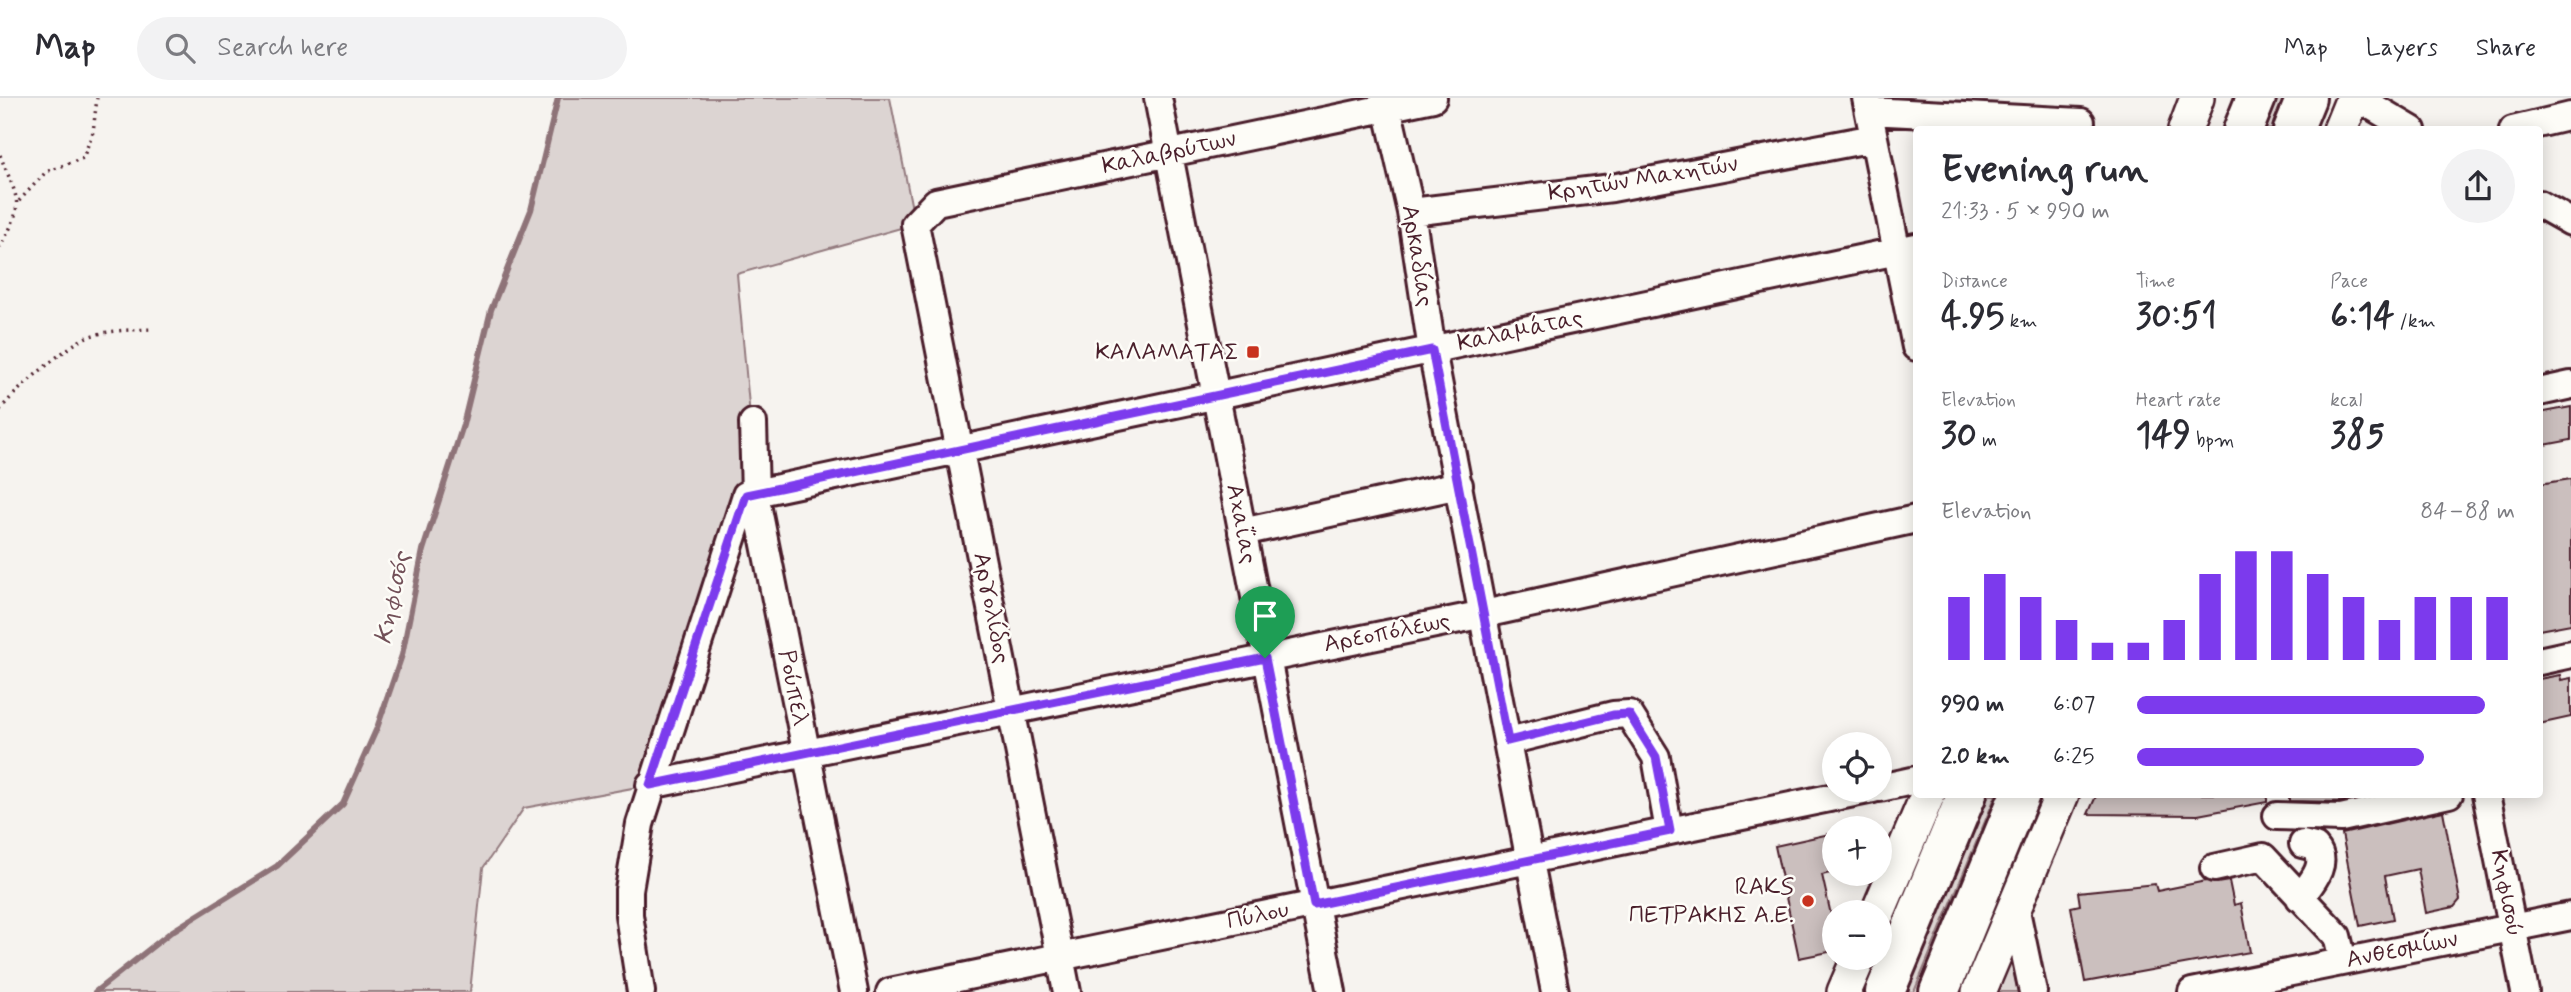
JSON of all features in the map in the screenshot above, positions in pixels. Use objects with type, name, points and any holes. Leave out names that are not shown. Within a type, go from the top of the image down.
[{"type":"highway","points":[[2245,126],[2256,98]]},
{"type":"highway","points":[[2296,126],[2306,98]]},
{"type":"highway","points":[[1885,992],[1965,798]]},
{"type":"highway","points":[[1939,992],[2018,798]]},
{"type":"main road","points":[[2186,126],[2197,98]]},
{"type":"main road","points":[[2342,126],[2356,98]]},
{"type":"main road","points":[[1883,900],[1926,798]]},
{"type":"main road","points":[[1979,992],[2060,798]]},
{"type":"main road","points":[[1844,992],[1853,970]]},
{"type":"street","name":"Αχαΐας","points":[[1158,98],[1332,992]]},
{"type":"street","name":"Καλαβρύτων","points":[[915,224],[936,202],[1168,154],[1386,103],[1433,98]]},
{"type":"street","points":[[2356,98],[2405,126]]},
{"type":"street","name":"Αρκαδίας","points":[[1386,103],[1411,212],[1432,350],[1555,992]]},
{"type":"street","points":[[1913,314],[1907,249],[1874,138],[1868,104],[2081,122]]},
{"type":"street","points":[[2530,126],[2571,116]]},
{"type":"street","name":"Κρητών Μαχητών","points":[[1411,212],[1612,188],[1874,138]]},
{"type":"street","points":[[2543,206],[2571,222]]},
{"type":"street","name":"Αργολίδος","points":[[915,224],[1067,992]]},
{"type":"street","name":"Καλαμάτας","points":[[755,494],[1907,249]]},
{"type":"street","points":[[2543,391],[2571,385]]},
{"type":"street","name":"Ρούπελ","points":[[753,424],[755,494],[854,992]]},
{"type":"street","points":[[1242,532],[1460,485]]},
{"type":"street","points":[[641,992],[629,915],[629,890],[650,785],[746,495],[755,494]]},
{"type":"street","name":"Αρεοπόλεως","points":[[650,785],[1484,614],[1913,520]]},
{"type":"street","points":[[2543,660],[2571,654]]},
{"type":"street","points":[[1508,741],[1613,715],[1629,714],[1656,757],[1670,831]]},
{"type":"street","points":[[1892,785],[1913,781]]},
{"type":"street","points":[[2277,816],[2341,818],[2431,798]]},
{"type":"street","name":"Κηφισού","points":[[2487,798],[2525,992]]},
{"type":"street","name":"Πύλου","points":[[890,992],[1822,800]]},
{"type":"street","points":[[2300,898],[2318,873],[2321,860],[2315,847],[2303,844]]},
{"type":"street","points":[[2214,868],[2263,857],[2337,936],[2343,961]]},
{"type":"street","points":[[2015,906],[2033,992]]},
{"type":"street","name":"Ανθεσμίων","points":[[2192,992],[2571,916]]},
{"type":"path","points":[[19,201],[46,172],[83,158],[93,132],[97,98]]},
{"type":"path","points":[[0,155],[19,201],[18,214],[0,247]]},
{"type":"path","points":[[0,410],[44,369],[84,338],[100,333],[152,329]]},
{"type":"shaded area","points":[[558,98],[890,98],[915,224],[737,274],[757,493],[643,786],[524,808],[483,868],[470,992],[95,992],[171,932],[277,866],[343,804],[377,728],[402,655],[423,550],[463,425],[491,310],[531,210]]},
{"type":"shaded area","points":[[2277,98],[2287,98],[2275,126],[2266,126]]},
{"type":"shaded area","points":[[1985,798],[1995,798],[1914,992],[1903,992]]},
{"type":"shaded area","points":[[2011,959],[2018,992],[1997,992]]},
{"type":"building","points":[[2571,407],[2571,440],[2543,445],[2543,412]]},
{"type":"building","points":[[2571,479],[2571,624],[2543,629],[2543,483]]},
{"type":"building","points":[[2560,675],[2561,680],[2571,678],[2571,717],[2543,723],[2543,678]]},
{"type":"building","points":[[2095,798],[2267,798],[2267,802],[2198,815],[2088,814]]},
{"type":"building","points":[[2289,798],[2345,798],[2345,801],[2340,802],[2289,801]]},
{"type":"building","points":[[2443,811],[2460,900],[2454,907],[2426,913],[2418,869],[2385,876],[2393,919],[2360,926],[2342,834]]},
{"type":"building","name":"RAKS ΠΕΤΡΑΚΗΣ Α.Ε.","points":[[1822,836],[1822,886],[1824,886],[1828,900],[1822,900],[1822,953],[1799,958],[1775,846]]},
{"type":"building","points":[[2206,881],[2229,881],[2234,905],[2241,903],[2250,952],[2085,982],[2071,907],[2080,905],[2078,892],[2155,884],[2157,891]]},
{"type":"waterway","name":"Κηφισός","points":[[95,992],[171,932],[277,866],[343,804],[377,728],[402,655],[423,550],[463,425],[491,310],[531,210],[558,98]]},
{"type":"place","name":"ΚΑΛΑΜΑΤΑΣ","points":[[1253,352]]},
{"type":"place","name":"RAKS ΠΕΤΡΑΚΗΣ Α.Ε.","points":[[1808,901]]},
{"type":"route","points":[[1432,350],[1508,741],[1613,715],[1629,714],[1636,721],[1656,757],[1670,831],[1314,905],[1265,658],[943,726],[650,785],[746,495],[1432,350]]}]
